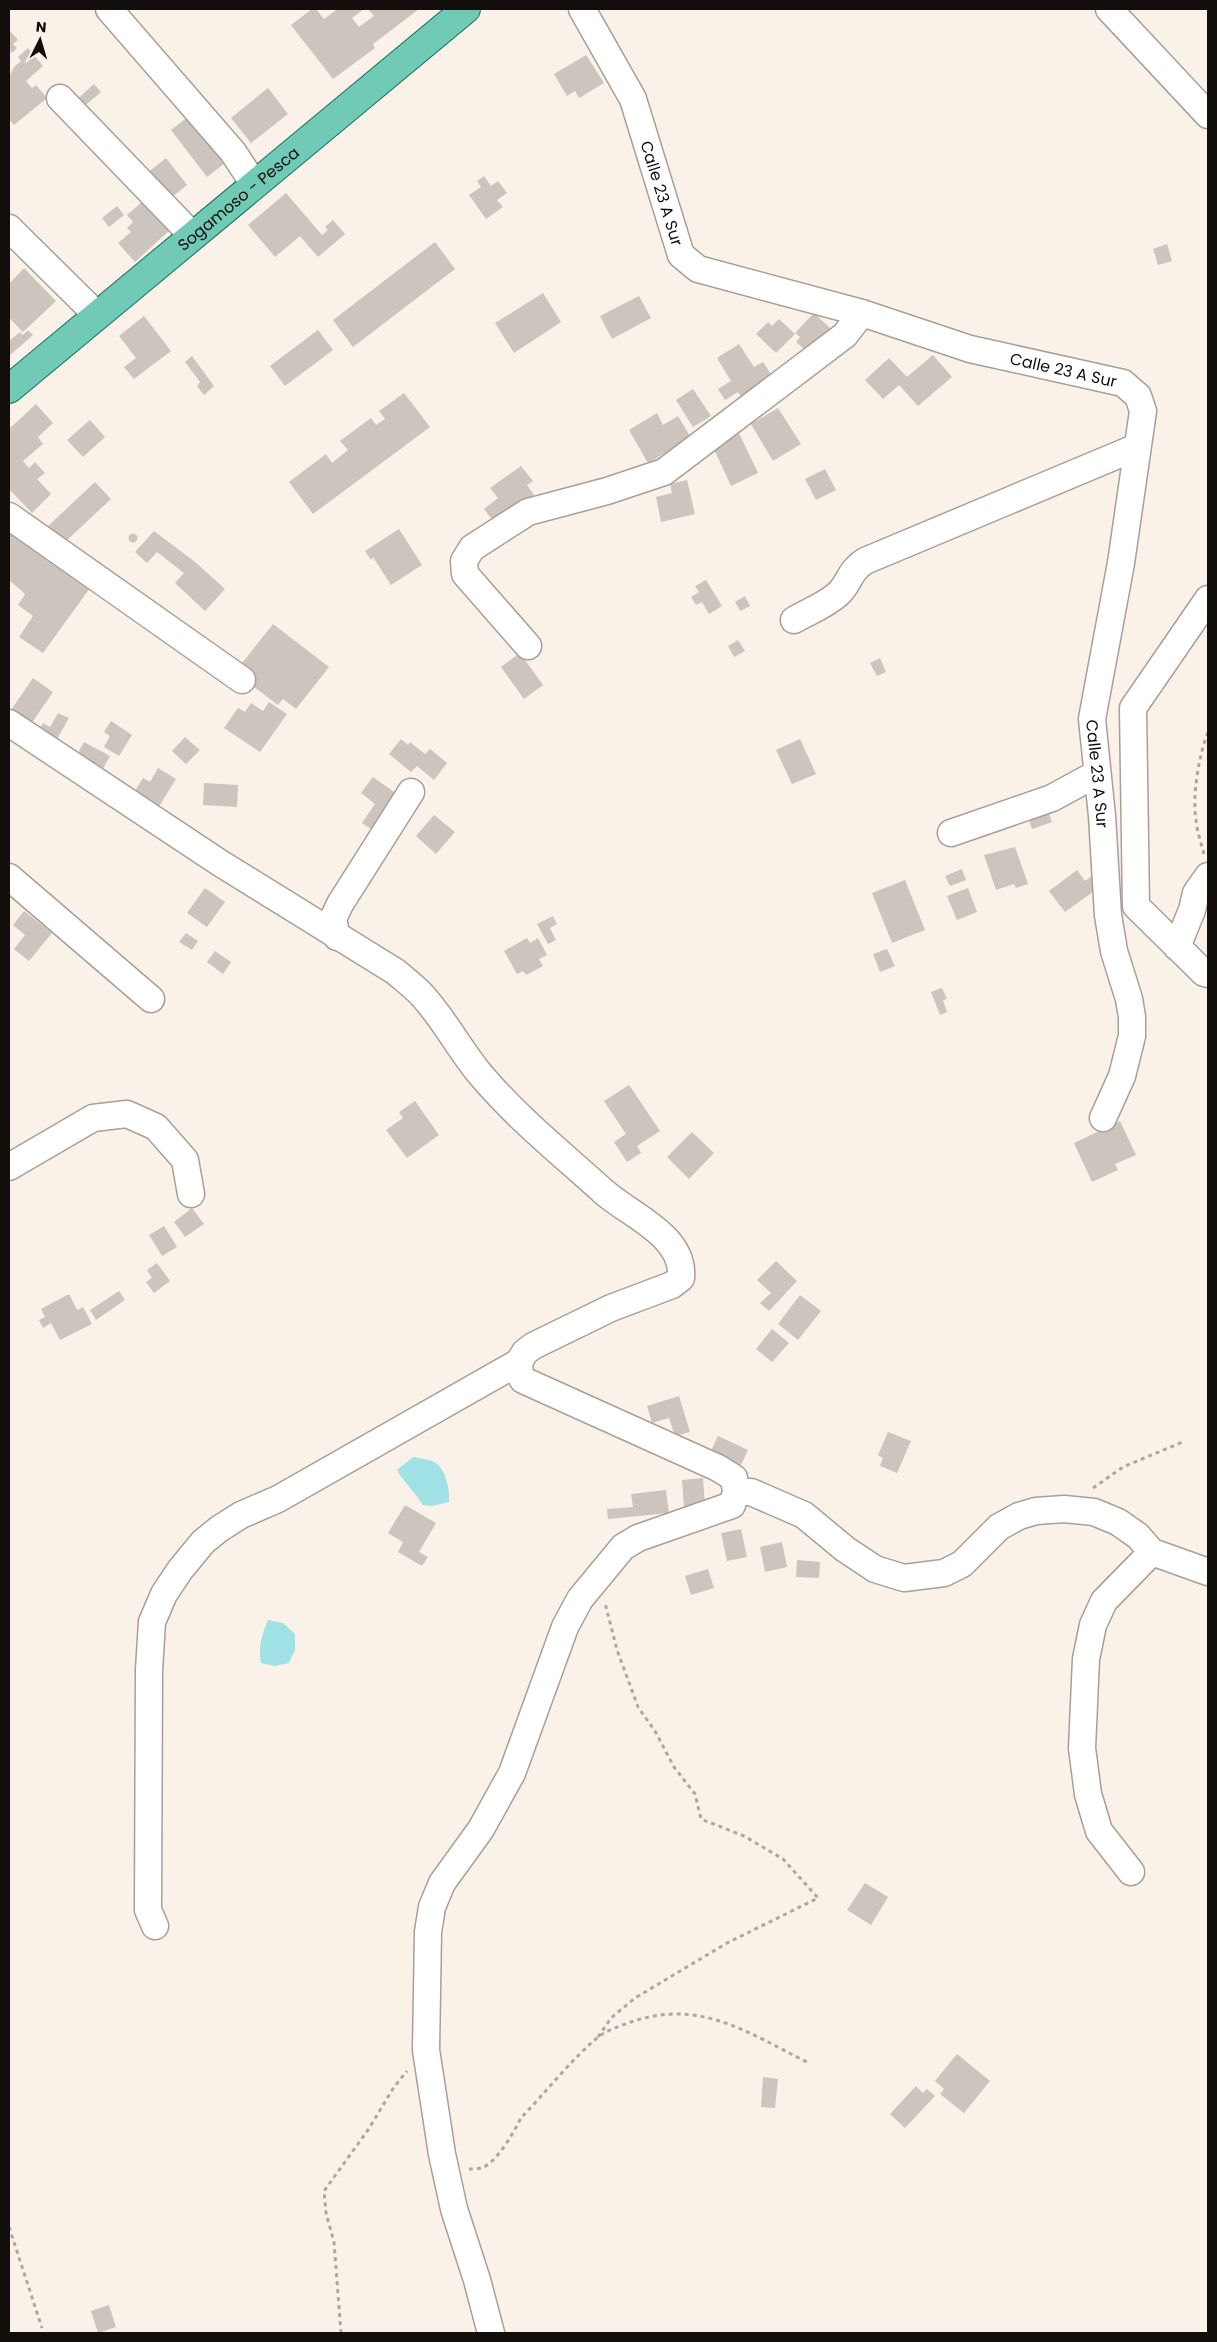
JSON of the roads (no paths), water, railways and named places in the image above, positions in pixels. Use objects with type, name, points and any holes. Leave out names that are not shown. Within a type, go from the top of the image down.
[{"type":"main road","name":"Sogamoso - Pesca","points":[[9,389],[466,9]]},
{"type":"street","points":[[109,9],[233,152],[254,184]]},
{"type":"street","name":"Calle 23 A Sur","points":[[582,9],[633,99],[681,255],[698,269],[862,313],[970,348],[1123,383],[1138,396],[1143,411],[1121,563],[1094,700],[1092,720],[1096,774],[1104,836],[1108,915],[1114,951],[1129,999],[1132,1017],[1132,1036],[1122,1076],[1103,1118]]},
{"type":"street","points":[[1109,9],[1208,115]]},
{"type":"street","points":[[60,98],[193,236]]},
{"type":"street","points":[[9,228],[97,315]]},
{"type":"street","points":[[528,646],[465,574],[464,561],[472,548],[528,512],[607,491],[664,472],[846,335],[862,313]]},
{"type":"street","points":[[794,620],[838,594],[845,587],[853,570],[865,562],[1137,447]]},
{"type":"street","points":[[9,516],[242,680]]},
{"type":"street","points":[[1208,600],[1133,708],[1136,906],[1204,973],[1208,974]]},
{"type":"street","points":[[9,723],[220,863],[396,972],[420,993],[480,1074],[517,1115],[620,1206],[662,1234],[677,1252],[682,1266],[681,1278],[672,1285],[611,1308],[554,1334],[525,1352],[519,1362],[278,1499],[241,1515],[218,1529],[203,1542],[180,1570],[164,1594],[152,1622],[149,1670],[148,1910],[155,1926]]},
{"type":"street","points":[[951,833],[1052,798],[1096,774]]},
{"type":"street","points":[[338,937],[334,919],[340,904],[411,792]]},
{"type":"street","points":[[1177,947],[1192,910],[1196,893],[1207,870]]},
{"type":"street","points":[[9,877],[151,999]]},
{"type":"street","points":[[9,1167],[93,1118],[127,1114],[156,1128],[185,1160],[192,1194]]},
{"type":"street","points":[[491,2333],[477,2280],[454,2209],[442,2154],[426,2050],[428,1932],[432,1907],[442,1883],[481,1829],[512,1773],[565,1627],[580,1599],[623,1547],[638,1538],[732,1505],[736,1492],[734,1478],[718,1468],[523,1380],[520,1375],[519,1362]]},
{"type":"street","points":[[736,1492],[752,1492],[804,1515],[845,1549],[875,1568],[904,1578],[944,1573],[962,1564],[999,1527],[1018,1516],[1036,1511],[1064,1509],[1094,1512],[1118,1522],[1138,1536],[1152,1552],[1208,1572]]},
{"type":"street","points":[[1131,1872],[1099,1831],[1088,1794],[1082,1748],[1086,1659],[1093,1625],[1104,1601],[1152,1552]]},
{"type":"water","points":[[413,1457],[432,1461],[441,1468],[448,1485],[449,1502],[432,1506],[423,1505],[397,1470]]},
{"type":"water","points":[[268,1620],[283,1623],[295,1634],[295,1650],[289,1663],[275,1666],[261,1663],[261,1641]]}]
